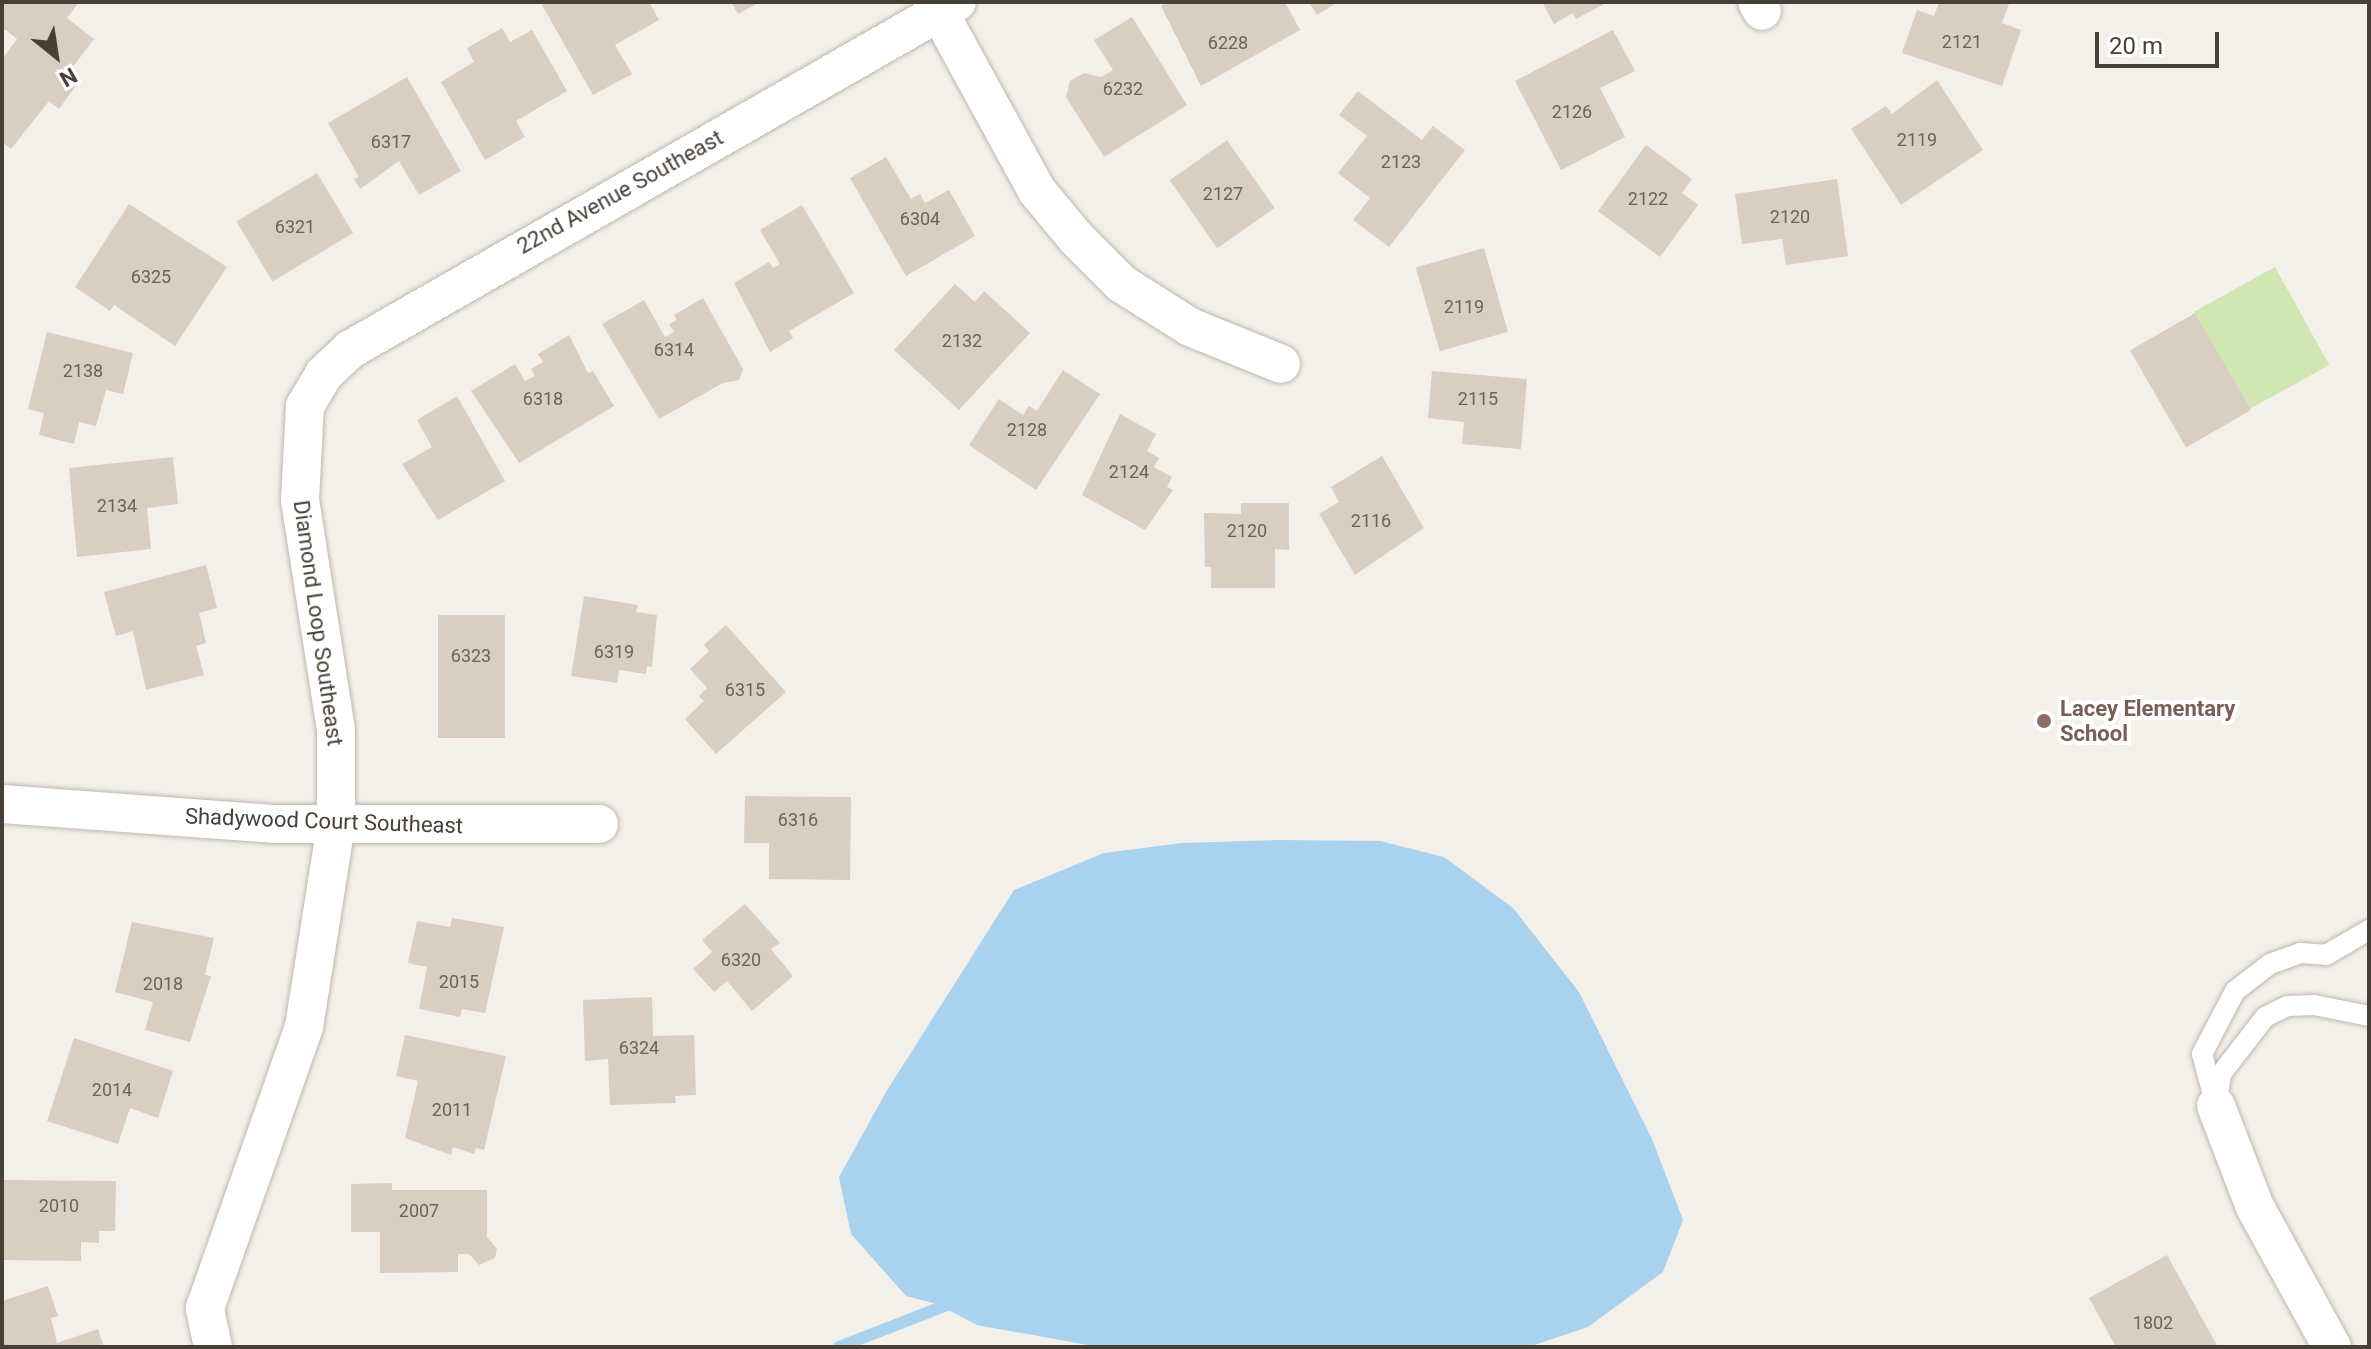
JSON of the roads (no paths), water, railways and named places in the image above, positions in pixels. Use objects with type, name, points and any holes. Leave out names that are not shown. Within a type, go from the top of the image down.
[{"type":"street","points":[[948,7],[1037,191],[1076,238],[1122,284],[1190,327],[1281,364]]},
{"type":"street","name":"22nd Avenue Southeast","points":[[305,406],[324,374],[363,341],[948,7]]},
{"type":"street","name":"Diamond Loop Southeast","points":[[213,1347],[205,1308],[304,1027],[336,825],[336,730],[300,500],[305,406]]},
{"type":"street","name":"Shadywood Court Southeast","points":[[2,804],[336,825],[599,824]]},
{"type":"street","points":[[2216,1106],[2255,1207],[2332,1347]]},
{"type":"lane","points":[[2216,1106],[2202,1054],[2235,991],[2270,964],[2300,953],[2326,955],[2369,930]]},
{"type":"lane","points":[[2216,1106],[2221,1074],[2265,1017],[2288,1006],[2314,1005],[2369,1016]]},
{"type":"water","points":[[1380,841],[1444,857],[1513,908],[1579,992],[1652,1139],[1683,1220],[1663,1272],[1588,1327],[1528,1347],[1099,1347],[977,1325],[937,1304],[906,1296],[851,1234],[839,1177],[886,1092],[1014,890],[1104,853],[1182,843]]},
{"type":"waterway","points":[[839,1347],[952,1303]]},
{"type":"place","name":"Lacey Elementary School","points":[[2044,721]]}]
